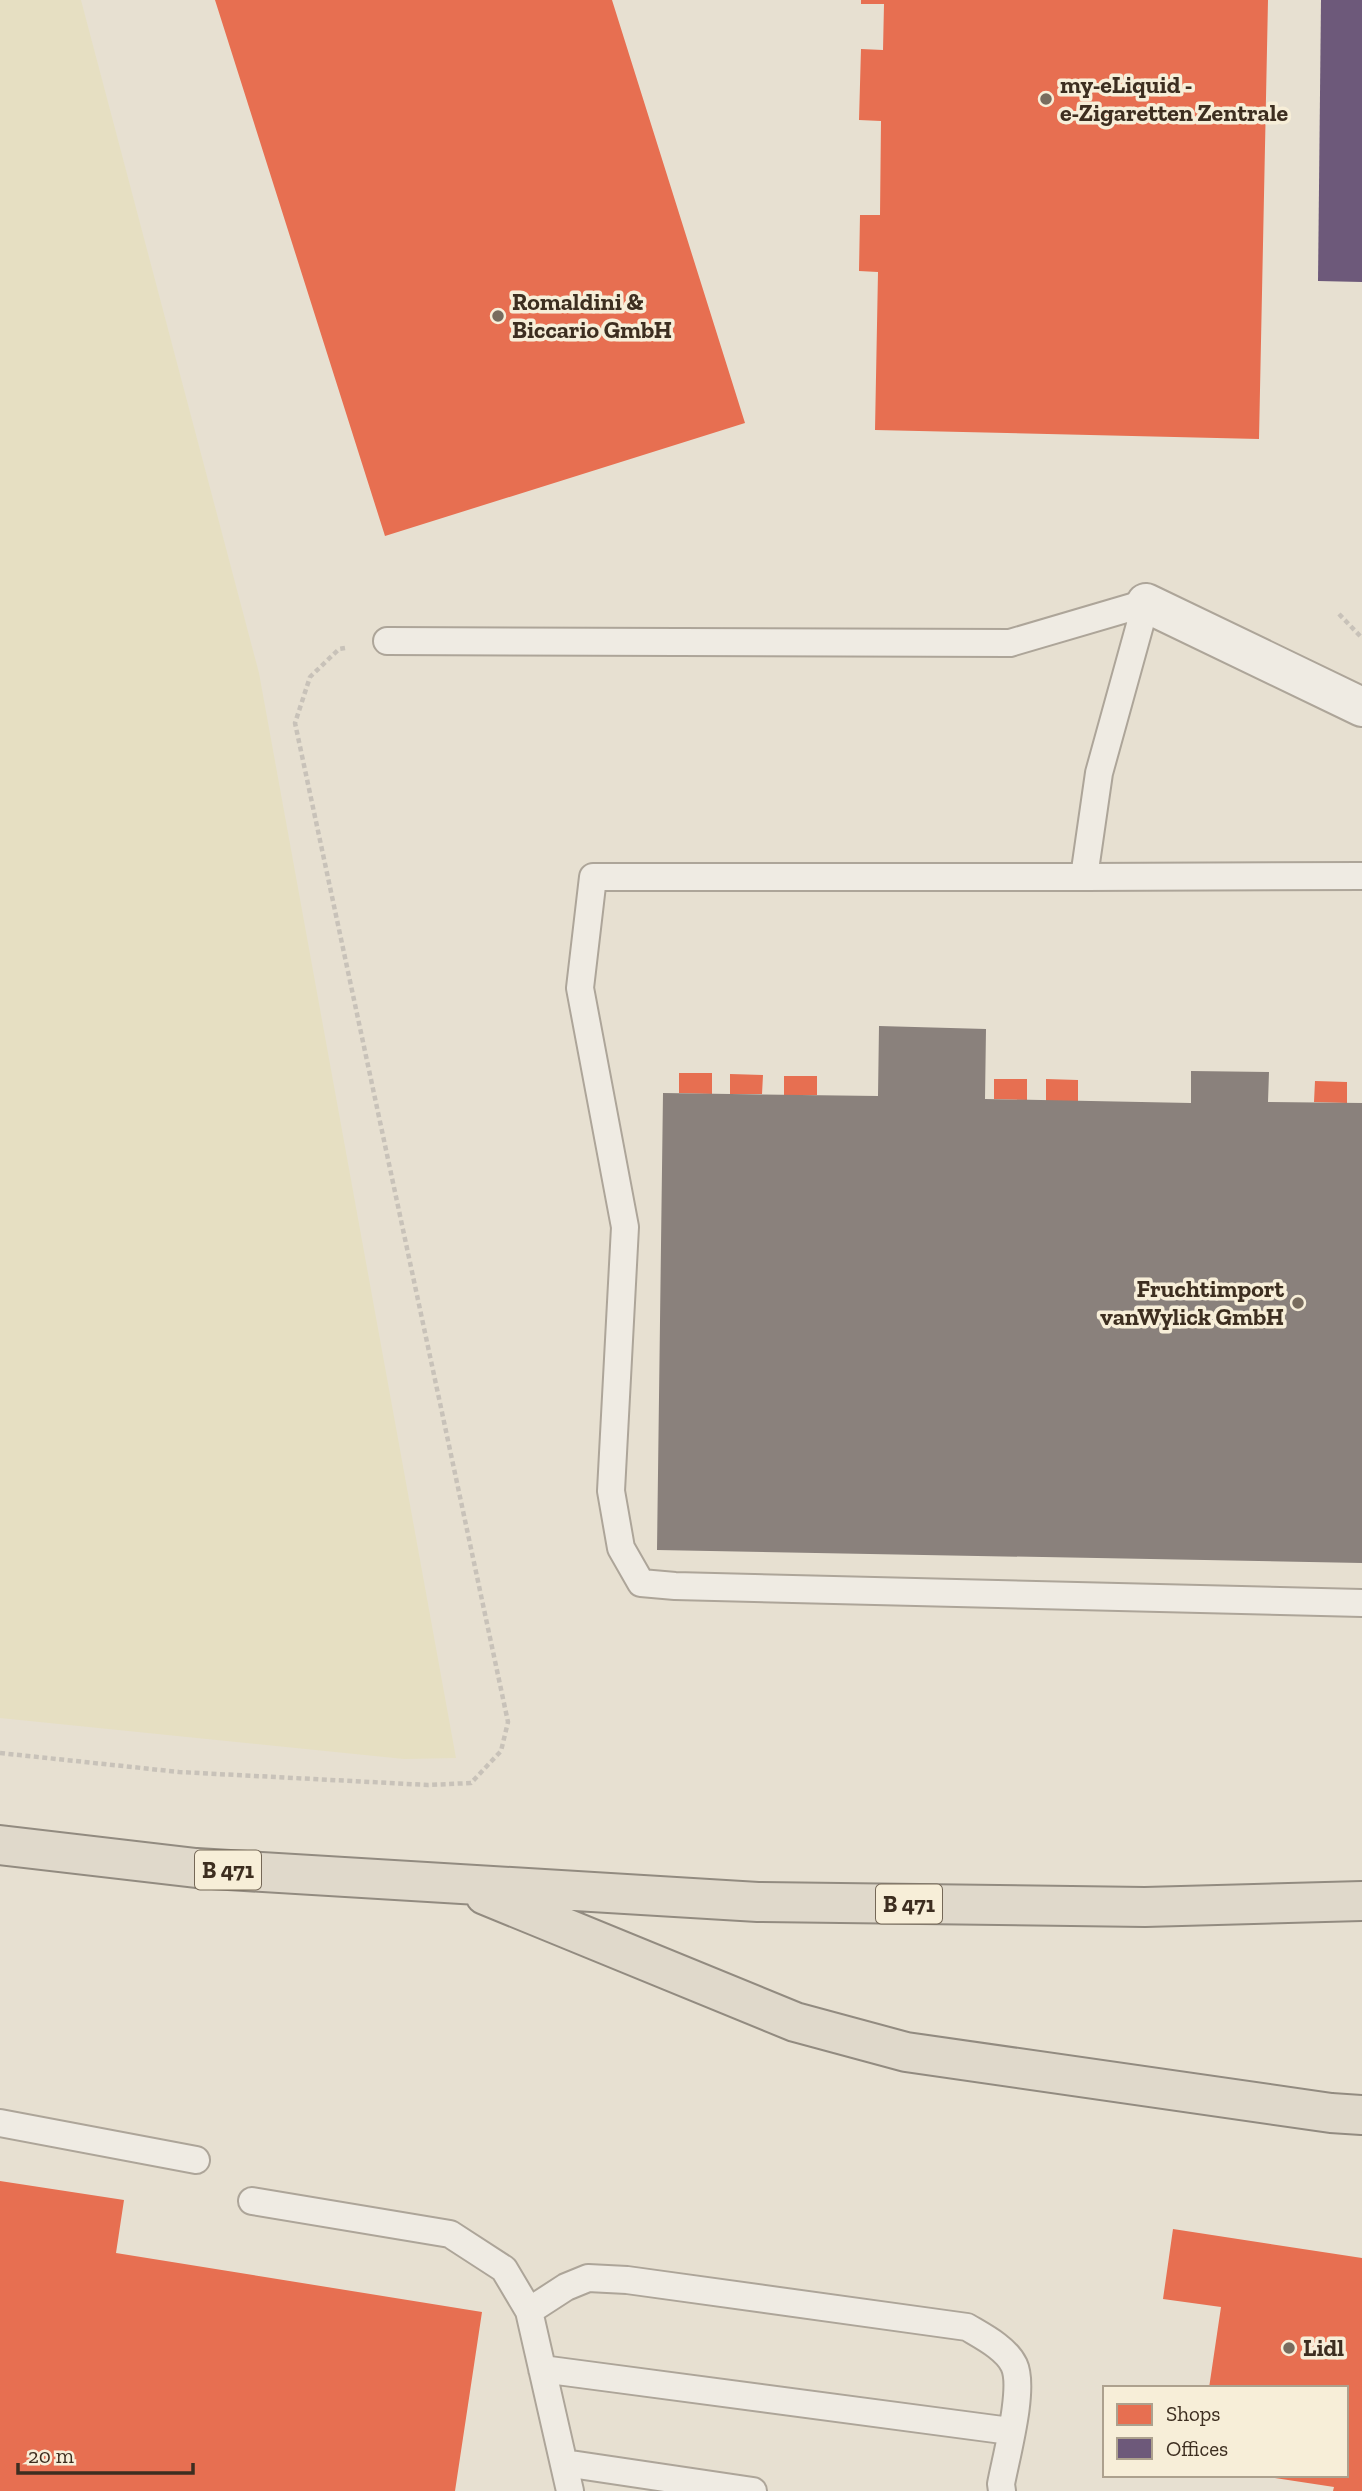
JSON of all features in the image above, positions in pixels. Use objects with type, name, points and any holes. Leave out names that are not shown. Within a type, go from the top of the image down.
[{"type":"highway","name":"B 471","points":[[0,1845],[197,1868],[758,1902],[1145,1907],[1362,1901]]},
{"type":"highway","points":[[457,1884],[795,2022],[906,2052],[1331,2113],[1362,2115]]},
{"type":"street","points":[[1146,603],[1362,707]]},
{"type":"lane","points":[[387,641],[1010,643],[1146,603]]},
{"type":"lane","points":[[1084,877],[1099,773],[1146,603]]},
{"type":"lane","points":[[1362,876],[593,877],[580,988],[625,1227],[611,1491],[621,1548],[642,1583],[1362,1603]]},
{"type":"lane","points":[[0,2123],[196,2160]]},
{"type":"lane","points":[[252,2201],[450,2234],[504,2269],[529,2311],[570,2491]]},
{"type":"lane","points":[[529,2311],[566,2287],[588,2278],[640,2281],[967,2327],[994,2344],[1013,2363],[1019,2383],[1002,2491]]},
{"type":"lane","points":[[542,2369],[1010,2431]]},
{"type":"lane","points":[[564,2463],[752,2491]]},
{"type":"path","points":[[1339,614],[1362,638]]},
{"type":"path","points":[[0,1753],[179,1772],[428,1785],[471,1783],[501,1751],[508,1722],[295,723],[310,677],[339,649],[387,641]]},
{"type":"shaded area","points":[[0,0],[81,0],[259,673],[456,1758],[404,1759],[0,1718]]},
{"type":"building: Shops","points":[[215,0],[612,0],[745,423],[385,536]]},
{"type":"building: Shops","points":[[861,0],[1268,0],[1259,439],[875,430],[878,272],[859,271],[860,215],[880,215],[881,121],[859,120],[861,49],[883,50],[884,4],[861,4]]},
{"type":"building: Shops","points":[[679,1073],[712,1073],[712,1094],[679,1093]]},
{"type":"building: Shops","points":[[730,1074],[763,1075],[762,1094],[730,1094]]},
{"type":"building: Shops","points":[[784,1076],[817,1076],[817,1095],[784,1095]]},
{"type":"building: Shops","points":[[994,1079],[1027,1079],[1027,1100],[994,1099]]},
{"type":"building: Shops","points":[[1046,1079],[1078,1080],[1078,1101],[1046,1101]]},
{"type":"building: Shops","points":[[1315,1081],[1347,1082],[1347,1103],[1314,1102]]},
{"type":"building: Shops","points":[[0,2181],[124,2200],[116,2253],[482,2312],[455,2491],[0,2491]]},
{"type":"building: Shops","name":"Lidl","points":[[1173,2229],[1362,2258],[1362,2491],[1333,2491],[1334,2487],[1269,2477],[1348,2477],[1348,2386],[1209,2386],[1221,2307],[1163,2299]]},
{"type":"building: Offices","points":[[1321,0],[1362,0],[1362,282],[1318,281]]},
{"type":"building: Industry","points":[[879,1026],[986,1029],[985,1099],[1191,1103],[1191,1071],[1269,1072],[1268,1102],[1362,1103],[1362,1563],[657,1550],[663,1093],[878,1096]]},
{"type":"place","name":"my-eLiquid - e-Zigaretten Zentrale","points":[[1046,99]]},
{"type":"place","name":"Romaldini & Biccario GmbH","points":[[498,316]]},
{"type":"place","name":"Fruchtimport vanWylick GmbH","points":[[1298,1303]]},
{"type":"place","name":"Lidl","points":[[1289,2348]]}]
